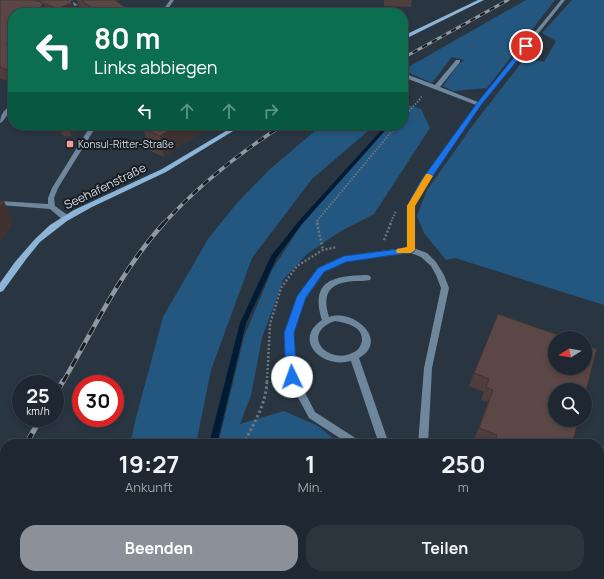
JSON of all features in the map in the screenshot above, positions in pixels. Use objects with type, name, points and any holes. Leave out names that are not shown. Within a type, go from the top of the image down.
[{"type":"main road","points":[[408,36],[482,0]]},
{"type":"main road","name":"Seehafenstraße","points":[[0,289],[31,247],[52,227],[81,209],[152,177],[232,130]]},
{"type":"street","points":[[67,0],[76,5]]},
{"type":"street","points":[[411,250],[411,206],[424,182],[479,104],[563,0]]},
{"type":"street","points":[[436,88],[458,61]]},
{"type":"street","points":[[408,77],[479,104]]},
{"type":"street","points":[[0,121],[8,110]]},
{"type":"street","points":[[52,208],[50,198],[91,130]]},
{"type":"street","points":[[0,203],[52,208],[66,218]]},
{"type":"street","points":[[349,439],[312,415],[292,377],[289,333],[302,296],[321,270],[344,259],[411,250],[420,252],[433,261],[442,278],[445,288],[428,368],[423,439]]},
{"type":"street","points":[[326,320],[321,308],[322,293],[332,282],[352,278],[367,278]]},
{"type":"street","points":[[344,318],[353,321],[360,326],[365,332],[367,339],[361,352],[354,356],[346,359],[336,359],[320,352],[315,345],[313,338],[319,325],[326,320],[344,318]]},
{"type":"street","points":[[354,356],[382,439]]},
{"type":"path","points":[[408,112],[425,92]]},
{"type":"path","points":[[323,250],[317,221],[393,130]]},
{"type":"shaded area","points":[[526,0],[555,0],[487,88],[453,91],[443,86],[458,65],[464,60],[452,57],[432,83],[408,72],[408,67]]},
{"type":"shaded area","points":[[572,0],[604,0],[604,305],[455,258],[446,260],[424,233],[417,216],[427,190],[473,125],[525,58],[544,62],[556,41],[542,33]]},
{"type":"shaded area","points":[[408,105],[421,109],[430,128],[374,214],[341,231],[307,254],[283,280],[262,338],[251,395],[240,424],[284,411],[318,426],[334,439],[219,439],[244,337],[272,270],[302,224],[386,130],[408,130]]},
{"type":"shaded area","points":[[316,130],[369,130],[312,179],[252,258],[211,370],[197,439],[131,439],[163,317],[208,239],[237,203],[269,170]]},
{"type":"building","points":[[0,0],[35,0],[44,3],[40,8],[8,8],[8,42],[6,44],[8,44],[8,71],[0,67]]},
{"type":"building","points":[[36,0],[67,0],[73,2],[60,8],[56,8]]},
{"type":"building","points":[[81,0],[115,0],[126,8],[91,8]]},
{"type":"building","points":[[146,130],[169,130],[160,136]]},
{"type":"building","points":[[498,314],[548,331],[548,375],[590,375],[588,383],[548,383],[548,427],[577,427],[573,439],[496,439],[497,435],[479,428],[493,390],[486,387],[489,379],[474,373]]},
{"type":"building","points":[[592,347],[597,349],[592,368]]},
{"type":"waterway","points":[[214,439],[243,323],[274,256],[300,223],[384,130]]},
{"type":"railway","points":[[408,55],[508,0]]},
{"type":"railway","points":[[164,223],[220,170],[276,130]]},
{"type":"railway","points":[[64,380],[122,279],[164,223]]},
{"type":"railway","points":[[29,439],[36,427]]},
{"type":"slow traffic","points":[[400,251],[411,250],[411,206],[424,182],[429,176]]},
{"type":"place","name":"Konsul-Ritter-Straße","points":[[70,144]]},
{"type":"route","points":[[292,377],[289,333],[302,296],[321,270],[344,259],[411,250],[411,206],[424,182],[479,104],[526,46]]}]
